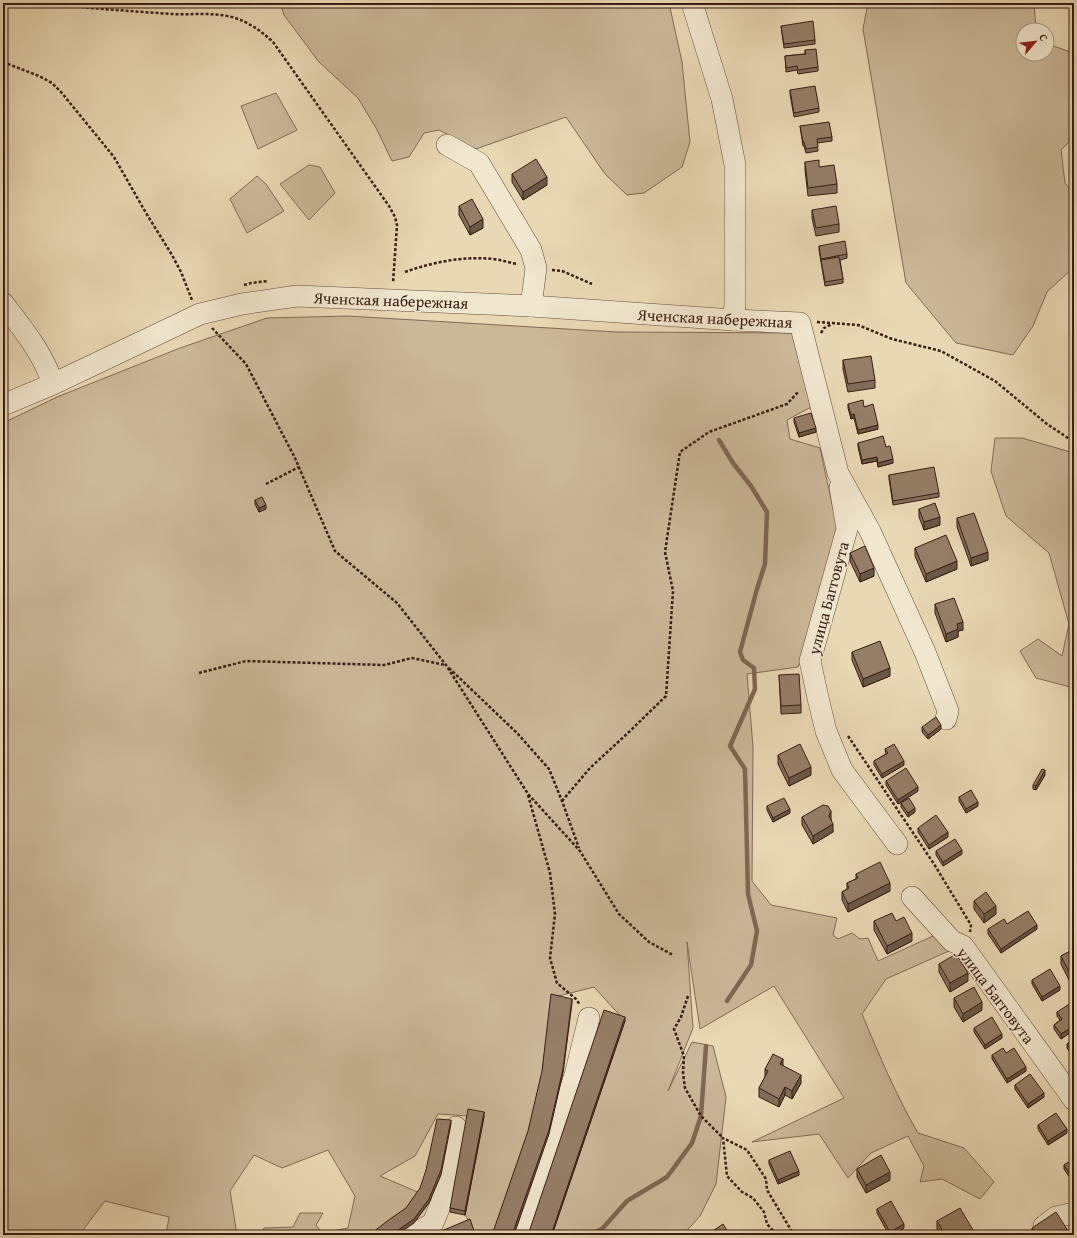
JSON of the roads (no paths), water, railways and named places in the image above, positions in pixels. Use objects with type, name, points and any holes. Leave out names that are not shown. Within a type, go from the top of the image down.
[{"type":"street","points":[[692,3],[722,99],[734,165],[734,320]]},
{"type":"street","points":[[447,145],[479,163],[531,250],[536,268],[531,306]]},
{"type":"street","name":"Яченская набережная","points":[[3,405],[53,384],[196,308],[242,304],[297,296],[531,306],[800,323],[838,473]]},
{"type":"street","points":[[3,302],[32,341],[48,370],[53,384]]},
{"type":"street","points":[[838,473],[870,531],[925,652],[948,711],[946,719]]},
{"type":"street","name":"улица Багговута","points":[[838,473],[847,529],[810,661],[826,731],[842,770],[897,844]]},
{"type":"street","name":"улица Багговута","points":[[912,897],[952,941],[962,946],[1074,1100]]},
{"type":"street","points":[[520,1235],[575,1075],[589,1018]]},
{"type":"street","points":[[413,1235],[433,1223],[442,1201],[456,1127]]},
{"type":"street","points":[[1044,1226],[1056,1217],[1074,1213]]},
{"type":"waterway","points":[[719,440],[767,512],[765,564],[740,652],[743,660],[754,668],[755,689],[730,746],[745,769],[748,894],[757,931],[751,965],[727,1001]]},
{"type":"waterway","points":[[588,1235],[602,1229],[627,1201],[667,1177],[692,1143],[701,1116],[706,1046]]}]
